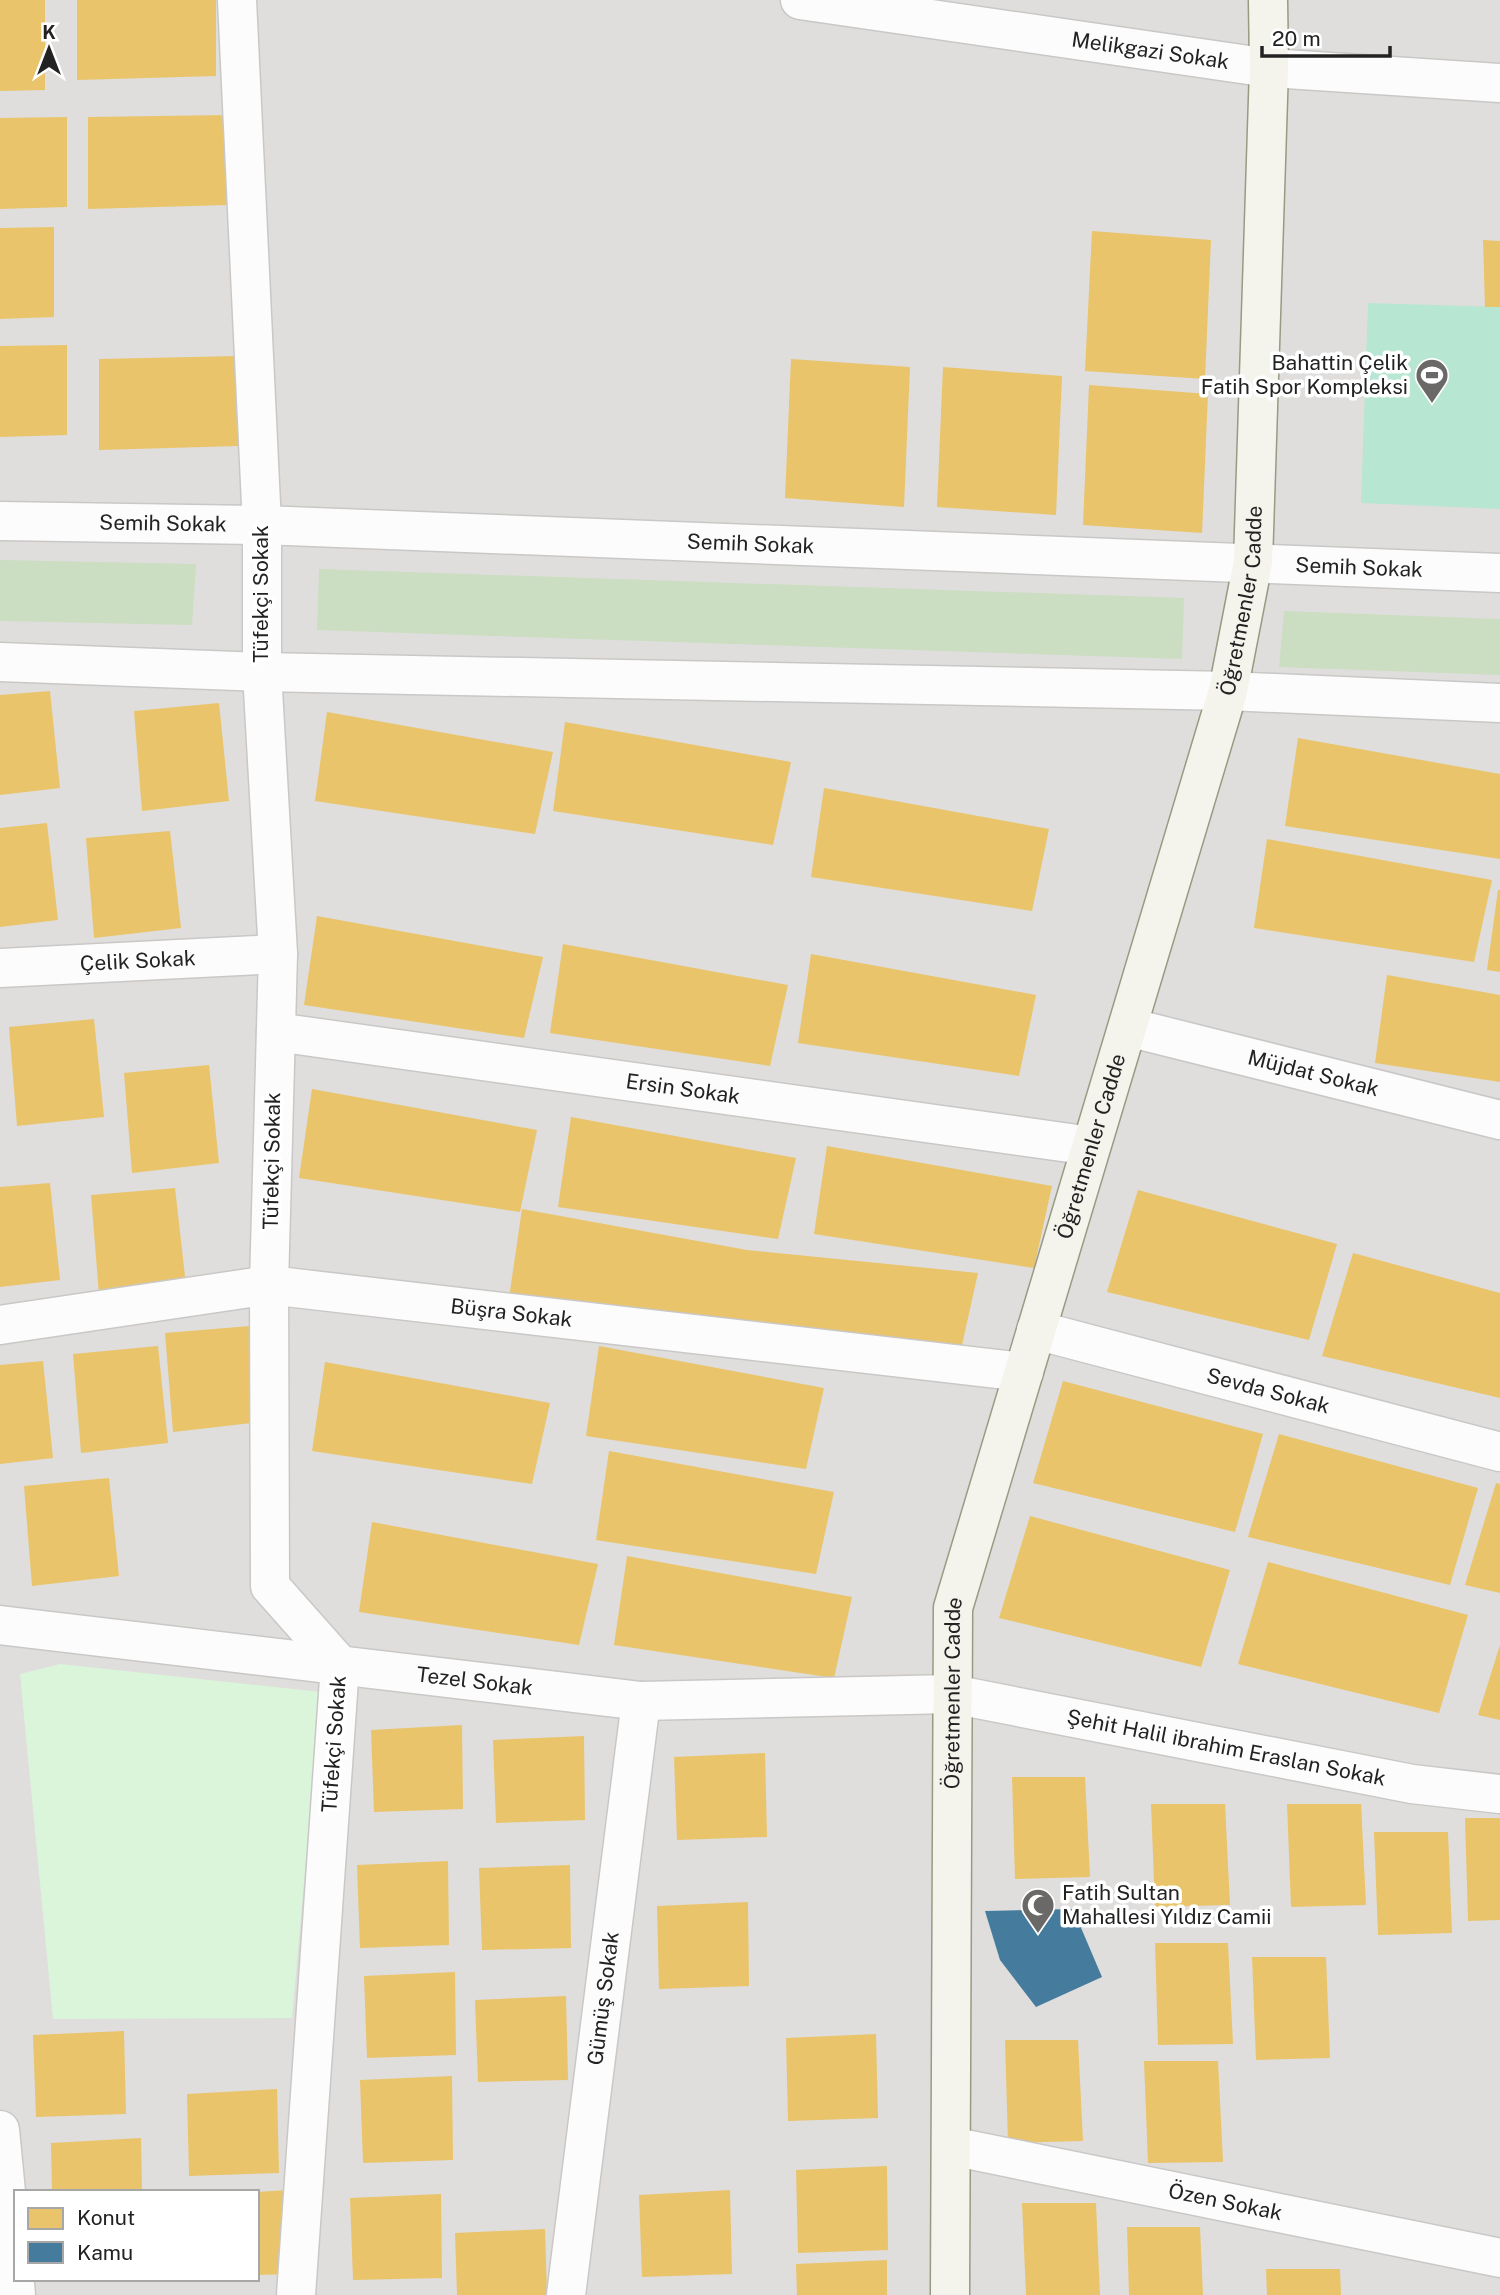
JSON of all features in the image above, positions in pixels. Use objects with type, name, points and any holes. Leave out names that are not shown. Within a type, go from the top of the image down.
[{"type":"street","name":"Tüfekçi Sokak","points":[[237,0],[262,525],[262,671],[278,954],[269,1285],[270,1586],[340,1665],[296,2295]]},
{"type":"street","name":"Melikgazi Sokak","points":[[800,0],[1269,68],[1500,83]]},
{"type":"street","name":"Öğretmenler Cadde","points":[[950,2295],[953,1608],[1228,691],[1253,562],[1269,68],[1268,0]]},
{"type":"street","name":"Semih Sokak","points":[[0,521],[262,525],[1500,573]]},
{"type":"street","points":[[0,662],[262,671],[1228,691],[1500,703]]},
{"type":"street","name":"Çelik Sokak","points":[[0,968],[278,954]]},
{"type":"street","name":"Müjdat Sokak","points":[[1128,1027],[1500,1120]]},
{"type":"street","name":"Ersin Sokak","points":[[276,1032],[1091,1146]]},
{"type":"street","name":"Büşra Sokak","points":[[0,1325],[269,1285],[1024,1372]]},
{"type":"street","name":"Sevda Sokak","points":[[1036,1330],[1500,1451]]},
{"type":"street","name":"Tezel Sokak","points":[[0,1625],[641,1701],[952,1694]]},
{"type":"street","name":"Şehit Halil ibrahim Eraslan Sokak","points":[[952,1694],[1412,1784],[1500,1794]]},
{"type":"street","name":"Gümüş Sokak","points":[[566,2295],[641,1701]]},
{"type":"street","points":[[0,2130],[14,2274]]},
{"type":"street","name":"Özen Sokak","points":[[951,2146],[1500,2258]]},
{"type":"shaded area","points":[[0,0],[1500,0],[1500,2295],[0,2295]]},
{"type":"green space","name":"Bahattin Çelik Fatih Spor Kompleksi","points":[[1368,303],[1500,307],[1500,509],[1361,503]]},
{"type":"green space","points":[[0,560],[196,564],[192,625],[0,621]]},
{"type":"green space","points":[[319,569],[1184,598],[1182,659],[317,630]]},
{"type":"green space","points":[[1284,611],[1500,619],[1500,675],[1279,667]]},
{"type":"green space","points":[[60,1664],[321,1692],[292,2018],[53,2019],[20,1674]]},
{"type":"building: Konut","points":[[0,0],[45,0],[45,90],[0,91]]},
{"type":"building: Konut","points":[[77,0],[216,0],[216,76],[77,80]]},
{"type":"building: Konut","points":[[227,115],[227,205],[88,209],[88,117]]},
{"type":"building: Konut","points":[[67,117],[67,207],[0,209],[0,118]]},
{"type":"building: Konut","points":[[54,227],[54,317],[0,319],[0,228]]},
{"type":"building: Konut","points":[[1092,231],[1211,240],[1205,379],[1085,371]]},
{"type":"building: Konut","points":[[1483,240],[1500,241],[1500,307],[1485,307]]},
{"type":"building: Konut","points":[[67,345],[67,435],[0,437],[0,346]]},
{"type":"building: Konut","points":[[238,356],[238,446],[99,450],[99,359]]},
{"type":"building: Konut","points":[[791,359],[910,367],[904,507],[785,498]]},
{"type":"building: Konut","points":[[943,367],[1062,376],[1056,515],[937,507]]},
{"type":"building: Konut","points":[[1089,385],[1208,394],[1202,533],[1083,525]]},
{"type":"building: Konut","points":[[50,691],[60,788],[0,795],[0,695]]},
{"type":"building: Konut","points":[[219,703],[229,801],[142,811],[134,711]]},
{"type":"building: Konut","points":[[327,712],[553,752],[535,834],[315,801]]},
{"type":"building: Konut","points":[[565,722],[791,762],[773,845],[553,811]]},
{"type":"building: Konut","points":[[1298,738],[1500,774],[1500,859],[1285,826]]},
{"type":"building: Konut","points":[[824,788],[1049,829],[1032,911],[811,877]]},
{"type":"building: Konut","points":[[47,823],[58,920],[0,927],[0,828]]},
{"type":"building: Konut","points":[[170,831],[181,928],[94,938],[86,838]]},
{"type":"building: Konut","points":[[1267,839],[1492,880],[1474,962],[1254,928]]},
{"type":"building: Konut","points":[[1500,890],[1500,972],[1487,970]]},
{"type":"building: Konut","points":[[317,916],[543,957],[524,1038],[304,1005]]},
{"type":"building: Konut","points":[[563,944],[788,985],[770,1066],[550,1033]]},
{"type":"building: Konut","points":[[811,954],[1036,995],[1019,1076],[798,1043]]},
{"type":"building: Konut","points":[[1387,975],[1500,995],[1500,1082],[1375,1063]]},
{"type":"building: Konut","points":[[94,1019],[104,1117],[17,1126],[9,1027]]},
{"type":"building: Konut","points":[[209,1065],[219,1163],[132,1173],[124,1073]]},
{"type":"building: Konut","points":[[312,1089],[537,1130],[520,1212],[299,1178]]},
{"type":"building: Konut","points":[[571,1117],[796,1158],[778,1239],[558,1207]]},
{"type":"building: Konut","points":[[827,1146],[1052,1186],[1034,1268],[814,1234]]},
{"type":"building: Konut","points":[[50,1183],[60,1280],[0,1287],[0,1187]]},
{"type":"building: Konut","points":[[175,1188],[186,1285],[99,1295],[91,1195]]},
{"type":"building: Konut","points":[[1138,1190],[1337,1244],[1309,1340],[1107,1292]]},
{"type":"building: Konut","points":[[522,1209],[747,1250],[978,1273],[960,1354],[509,1298]]},
{"type":"building: Konut","points":[[1353,1253],[1500,1293],[1500,1398],[1322,1356]]},
{"type":"building: Konut","points":[[250,1326],[260,1422],[173,1432],[165,1333]]},
{"type":"building: Konut","points":[[158,1346],[168,1443],[81,1453],[73,1354]]},
{"type":"building: Konut","points":[[599,1346],[824,1388],[806,1469],[586,1436]]},
{"type":"building: Konut","points":[[43,1361],[53,1458],[0,1464],[0,1365]]},
{"type":"building: Konut","points":[[325,1362],[550,1403],[532,1484],[312,1451]]},
{"type":"building: Konut","points":[[1063,1381],[1263,1434],[1235,1532],[1033,1483]]},
{"type":"building: Konut","points":[[1279,1434],[1478,1488],[1450,1585],[1248,1537]]},
{"type":"building: Konut","points":[[609,1451],[834,1492],[816,1574],[596,1540]]},
{"type":"building: Konut","points":[[109,1478],[119,1576],[32,1586],[24,1486]]},
{"type":"building: Konut","points":[[1496,1483],[1500,1484],[1500,1593],[1465,1585]]},
{"type":"building: Konut","points":[[1030,1516],[1230,1570],[1201,1667],[999,1618]]},
{"type":"building: Konut","points":[[372,1522],[598,1564],[579,1645],[359,1612]]},
{"type":"building: Konut","points":[[627,1556],[852,1597],[834,1678],[614,1645]]},
{"type":"building: Konut","points":[[1268,1562],[1468,1615],[1439,1713],[1238,1664]]},
{"type":"building: Konut","points":[[1500,1645],[1500,1720],[1478,1715]]},
{"type":"building: Konut","points":[[462,1725],[463,1809],[374,1812],[371,1730]]},
{"type":"building: Konut","points":[[584,1736],[585,1820],[496,1823],[493,1740]]},
{"type":"building: Konut","points":[[765,1753],[767,1837],[677,1840],[674,1757]]},
{"type":"building: Konut","points":[[1012,1777],[1085,1777],[1090,1877],[1015,1879]]},
{"type":"building: Konut","points":[[1151,1804],[1225,1804],[1230,1905],[1155,1907]]},
{"type":"building: Konut","points":[[1287,1804],[1361,1804],[1366,1905],[1291,1907]]},
{"type":"building: Konut","points":[[1465,1818],[1500,1818],[1500,1920],[1468,1921]]},
{"type":"building: Konut","points":[[1374,1832],[1448,1832],[1452,1933],[1378,1935]]},
{"type":"building: Konut","points":[[448,1861],[449,1945],[360,1948],[357,1865]]},
{"type":"building: Konut","points":[[570,1865],[571,1948],[482,1950],[479,1868]]},
{"type":"building: Konut","points":[[748,1902],[749,1986],[659,1989],[657,1906]]},
{"type":"building: Konut","points":[[1155,1943],[1228,1943],[1233,2044],[1158,2045]]},
{"type":"building: Konut","points":[[1252,1957],[1326,1957],[1330,2058],[1256,2060]]},
{"type":"building: Konut","points":[[455,1972],[456,2055],[367,2058],[364,1976]]},
{"type":"building: Konut","points":[[566,1996],[568,2080],[478,2082],[475,2000]]},
{"type":"building: Konut","points":[[124,2031],[126,2114],[36,2117],[33,2035]]},
{"type":"building: Konut","points":[[876,2034],[878,2118],[788,2121],[786,2038]]},
{"type":"building: Konut","points":[[1005,2040],[1078,2040],[1083,2141],[1008,2143]]},
{"type":"building: Konut","points":[[1144,2061],[1218,2061],[1223,2162],[1148,2163]]},
{"type":"building: Konut","points":[[452,2076],[453,2160],[363,2163],[360,2080]]},
{"type":"building: Konut","points":[[277,2089],[279,2173],[189,2176],[187,2094]]},
{"type":"building: Konut","points":[[141,2138],[142,2190],[52,2190],[51,2143]]},
{"type":"building: Konut","points":[[887,2166],[888,2250],[798,2253],[796,2170]]},
{"type":"building: Konut","points":[[288,2190],[289,2274],[259,2275],[259,2192]]},
{"type":"building: Konut","points":[[730,2190],[732,2274],[642,2277],[639,2195]]},
{"type":"building: Konut","points":[[441,2194],[442,2278],[353,2280],[350,2198]]},
{"type":"building: Konut","points":[[1022,2203],[1096,2203],[1100,2295],[1026,2295]]},
{"type":"building: Konut","points":[[1127,2227],[1200,2227],[1203,2295],[1129,2295]]},
{"type":"building: Konut","points":[[545,2229],[547,2295],[457,2295],[455,2233]]},
{"type":"building: Konut","points":[[887,2260],[887,2295],[797,2295],[796,2264]]},
{"type":"building: Konut","points":[[1266,2269],[1340,2269],[1341,2295],[1267,2295]]},
{"type":"building: Kamu","name":"Fatih Sultan Mahallesi Yıldız Camii","points":[[1073,1909],[1102,1977],[1036,2007],[1000,1960],[985,1911]]},
{"type":"place","name":"Bahattin Çelik Fatih Spor Kompleksi","points":[[1432,405]]},
{"type":"place","name":"Fatih Sultan Mahallesi Yıldız Camii","points":[[1038,1935]]}]
